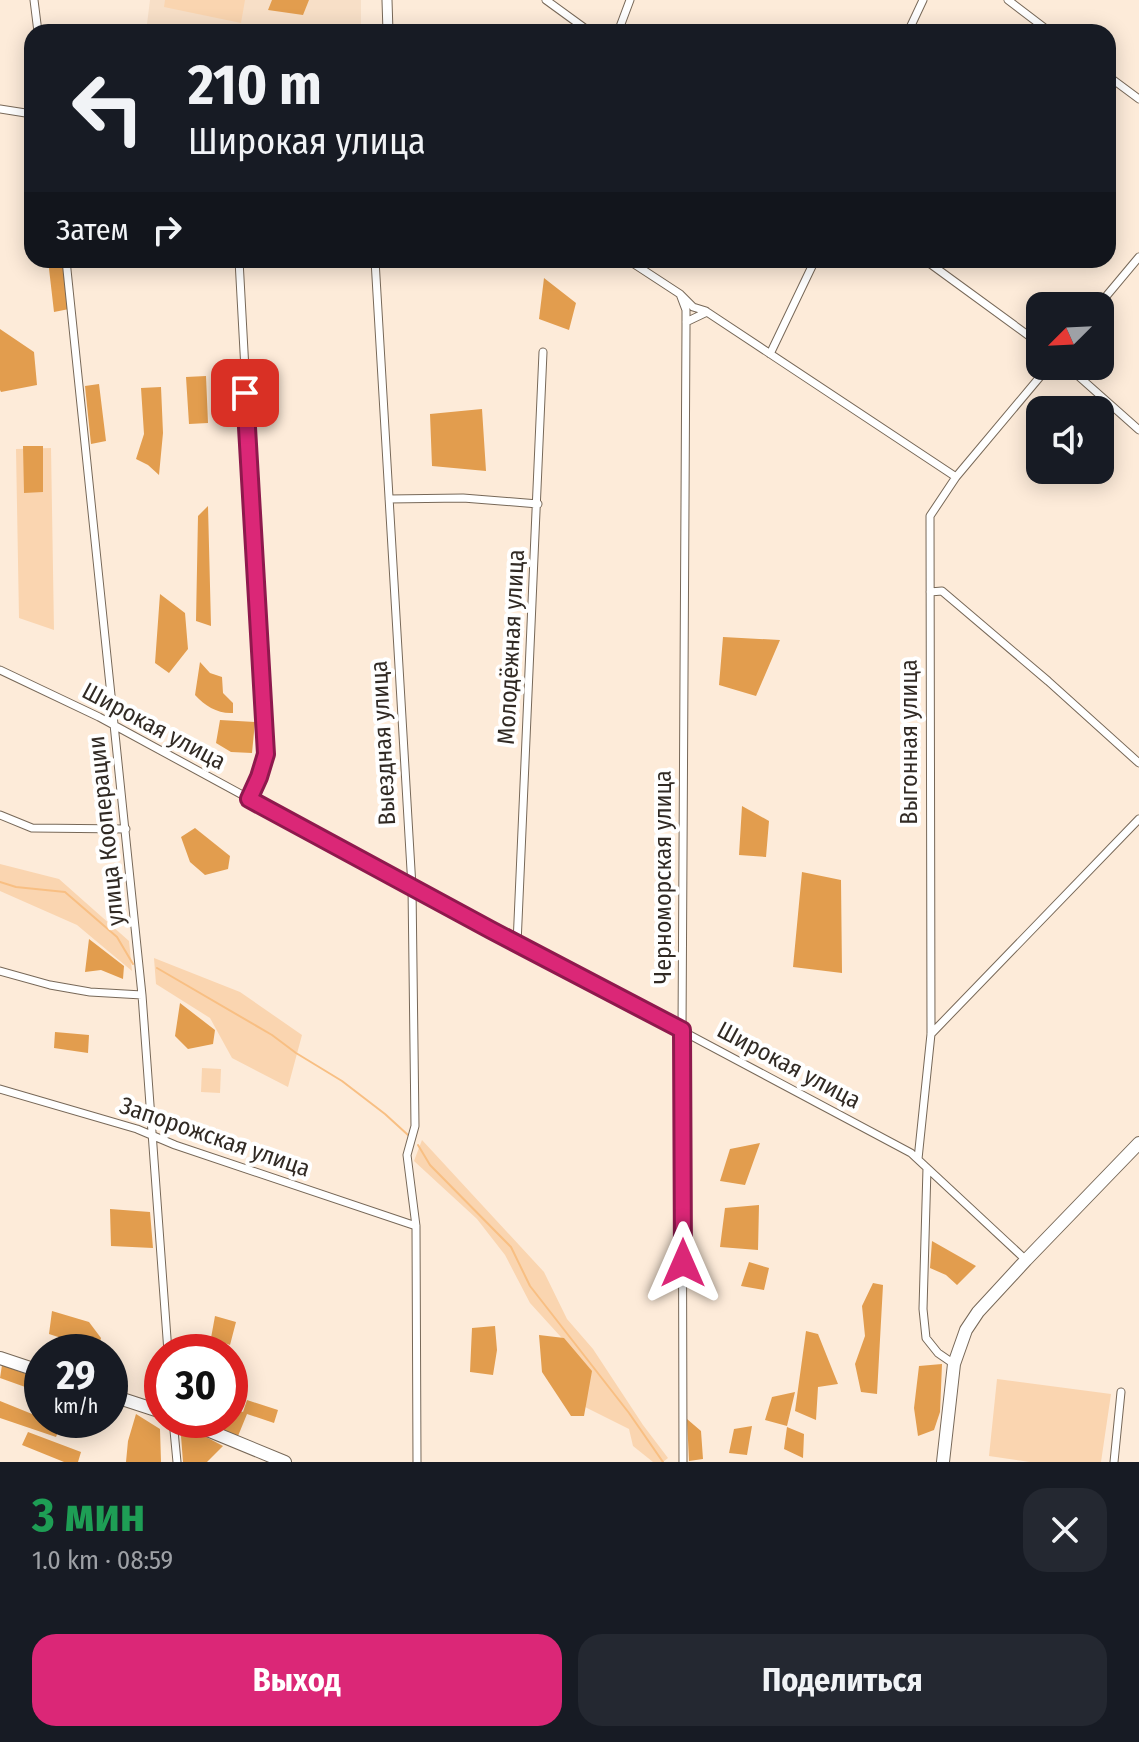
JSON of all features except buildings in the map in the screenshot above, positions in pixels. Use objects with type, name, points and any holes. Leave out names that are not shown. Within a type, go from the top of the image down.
[{"type":"main road","points":[[943,1462],[954,1364],[966,1330],[1050,1233],[1139,1143]]},
{"type":"main road","points":[[0,1358],[24,1366]]},
{"type":"main road","points":[[227,1438],[285,1462]]},
{"type":"street","points":[[34,0],[37,24]]},
{"type":"street","points":[[387,0],[388,24]]},
{"type":"street","points":[[546,0],[579,24]]},
{"type":"street","points":[[621,24],[630,0]]},
{"type":"street","points":[[912,24],[923,0]]},
{"type":"street","points":[[1008,0],[1040,24]]},
{"type":"street","points":[[1116,82],[1139,99]]},
{"type":"street","points":[[0,109],[24,113]]},
{"type":"street","points":[[1110,292],[1139,257]]},
{"type":"street","name":"улица Кооперации","points":[[67,268],[142,995],[167,1334]]},
{"type":"street","points":[[239,268],[266,754],[249,799]]},
{"type":"street","name":"Выездная улица","points":[[375,268],[412,887],[415,1126],[407,1155],[416,1226],[417,1462]]},
{"type":"street","points":[[640,268],[680,294],[693,307],[707,312],[956,477]]},
{"type":"street","points":[[770,354],[811,268]]},
{"type":"street","points":[[936,268],[1026,334]]},
{"type":"street","name":"Черноморская улица","points":[[680,294],[686,310],[683,1462]]},
{"type":"street","points":[[686,322],[707,312]]},
{"type":"street","name":"Молодёжная улица","points":[[517,944],[543,352]]},
{"type":"street","name":"Выгонная улица","points":[[918,1159],[931,1034],[930,516],[956,477],[1037,380]]},
{"type":"street","points":[[1083,380],[1139,430]]},
{"type":"street","points":[[389,499],[463,498],[538,504]]},
{"type":"street","points":[[930,592],[942,591],[1139,763]]},
{"type":"street","name":"Широкая улица","points":[[0,670],[115,725],[517,944],[911,1153],[1026,1260]]},
{"type":"street","points":[[0,815],[32,828],[126,829]]},
{"type":"street","points":[[931,1034],[1139,819]]},
{"type":"street","points":[[0,971],[90,992],[142,995]]},
{"type":"street","name":"Запорожская улица","points":[[0,1089],[137,1129],[416,1226]]},
{"type":"street","points":[[927,1168],[923,1309],[926,1338],[938,1353],[954,1364]]},
{"type":"street","points":[[1114,1462],[1121,1392]]},
{"type":"street","points":[[175,1438],[177,1462]]},
{"type":"shaded area","points":[[150,0],[361,0],[361,24],[147,24]]},
{"type":"shaded area","points":[[165,0],[245,0],[241,23],[164,7]]},
{"type":"shaded area","points":[[272,0],[309,0],[303,15],[268,10]]},
{"type":"shaded area","points":[[49,268],[64,268],[69,309],[54,312]]},
{"type":"shaded area","points":[[544,278],[576,303],[569,330],[539,319]]},
{"type":"shaded area","points":[[0,329],[34,352],[37,385],[1,392]]},
{"type":"shaded area","points":[[206,376],[208,423],[189,424],[186,377]]},
{"type":"shaded area","points":[[99,384],[106,441],[91,444],[85,386]]},
{"type":"shaded area","points":[[161,387],[163,433],[159,475],[136,459],[144,434],[141,388]]},
{"type":"shaded area","points":[[482,409],[486,471],[432,466],[430,414]]},
{"type":"shaded area","points":[[23,446],[43,446],[43,492],[24,493]]},
{"type":"shaded area","points":[[51,448],[54,630],[19,618],[16,449]]},
{"type":"shaded area","points":[[208,506],[211,626],[196,621],[198,516]]},
{"type":"shaded area","points":[[160,594],[185,613],[188,649],[169,673],[155,663]]},
{"type":"shaded area","points":[[723,637],[780,640],[756,696],[719,685]]},
{"type":"shaded area","points":[[200,662],[210,673],[222,677],[223,693],[233,703],[233,713],[212,708],[195,695]]},
{"type":"shaded area","points":[[220,720],[255,722],[252,753],[231,752],[216,743]]},
{"type":"shaded area","points":[[742,806],[769,821],[766,857],[739,855]]},
{"type":"shaded area","points":[[195,828],[230,856],[228,869],[205,875],[190,862],[181,837]]},
{"type":"shaded area","points":[[0,864],[59,879],[129,941],[132,971],[77,925],[0,891]]},
{"type":"shaded area","points":[[802,872],[841,880],[842,973],[793,967]]},
{"type":"shaded area","points":[[89,939],[124,966],[123,979],[101,970],[85,972]]},
{"type":"shaded area","points":[[154,958],[240,992],[302,1035],[288,1087],[232,1058],[210,1018],[156,984]]},
{"type":"shaded area","points":[[180,1003],[215,1030],[213,1044],[188,1049],[175,1036]]},
{"type":"shaded area","points":[[55,1032],[89,1035],[88,1053],[54,1048]]},
{"type":"shaded area","points":[[202,1068],[221,1069],[220,1093],[201,1092]]},
{"type":"shaded area","points":[[422,1140],[544,1272],[567,1319],[593,1349],[668,1458],[663,1462],[653,1462],[633,1446],[629,1429],[585,1407],[590,1369],[530,1303],[505,1255],[477,1219],[414,1161]]},
{"type":"shaded area","points":[[760,1143],[745,1185],[720,1181],[730,1149]]},
{"type":"shaded area","points":[[759,1205],[758,1250],[720,1247],[725,1208]]},
{"type":"shaded area","points":[[110,1209],[150,1212],[153,1248],[111,1246]]},
{"type":"shaded area","points":[[932,1241],[976,1266],[957,1285],[946,1275],[930,1268]]},
{"type":"shaded area","points":[[749,1262],[769,1268],[764,1290],[741,1286]]},
{"type":"shaded area","points":[[873,1283],[883,1285],[877,1394],[861,1392],[855,1364],[865,1336],[862,1306]]},
{"type":"shaded area","points":[[52,1311],[89,1322],[98,1334],[49,1334]]},
{"type":"shaded area","points":[[215,1316],[236,1322],[233,1334],[212,1334]]},
{"type":"shaded area","points":[[495,1326],[497,1350],[493,1375],[470,1372],[472,1328]]},
{"type":"shaded area","points":[[806,1331],[818,1334],[838,1384],[818,1387],[816,1420],[795,1411]]},
{"type":"shaded area","points":[[539,1335],[564,1338],[592,1371],[584,1416],[571,1416],[542,1372]]},
{"type":"shaded area","points":[[942,1364],[940,1412],[934,1430],[918,1436],[914,1408],[919,1366]]},
{"type":"shaded area","points":[[2,1365],[24,1373],[24,1387],[0,1378]]},
{"type":"shaded area","points":[[997,1379],[1111,1394],[1101,1462],[1030,1462],[989,1456]]},
{"type":"shaded area","points":[[795,1392],[787,1426],[765,1420],[772,1397]]},
{"type":"shaded area","points":[[248,1400],[278,1410],[274,1423],[248,1414]]},
{"type":"shaded area","points":[[0,1401],[24,1411],[24,1426],[0,1418]]},
{"type":"shaded area","points":[[136,1414],[144,1419],[144,1438],[160,1438],[161,1462],[126,1462]]},
{"type":"shaded area","points":[[687,1419],[701,1431],[703,1459],[689,1461]]},
{"type":"shaded area","points":[[752,1426],[747,1455],[729,1453],[734,1429]]},
{"type":"shaded area","points":[[787,1427],[804,1434],[803,1458],[784,1449]]},
{"type":"shaded area","points":[[25,1438],[44,1438],[81,1452],[78,1462],[64,1462],[22,1445]]},
{"type":"shaded area","points":[[181,1438],[208,1438],[223,1446],[207,1462],[183,1462]]},
{"type":"waterway","points":[[0,882],[16,887],[65,892],[117,937],[133,964]]},
{"type":"waterway","points":[[157,968],[272,1035],[342,1081],[408,1135]]},
{"type":"waterway","points":[[418,1145],[430,1165],[511,1247],[530,1286],[629,1413],[663,1462]]},
{"type":"route","points":[[245,393],[266,754],[249,799],[682,1030],[683,1263]]}]
